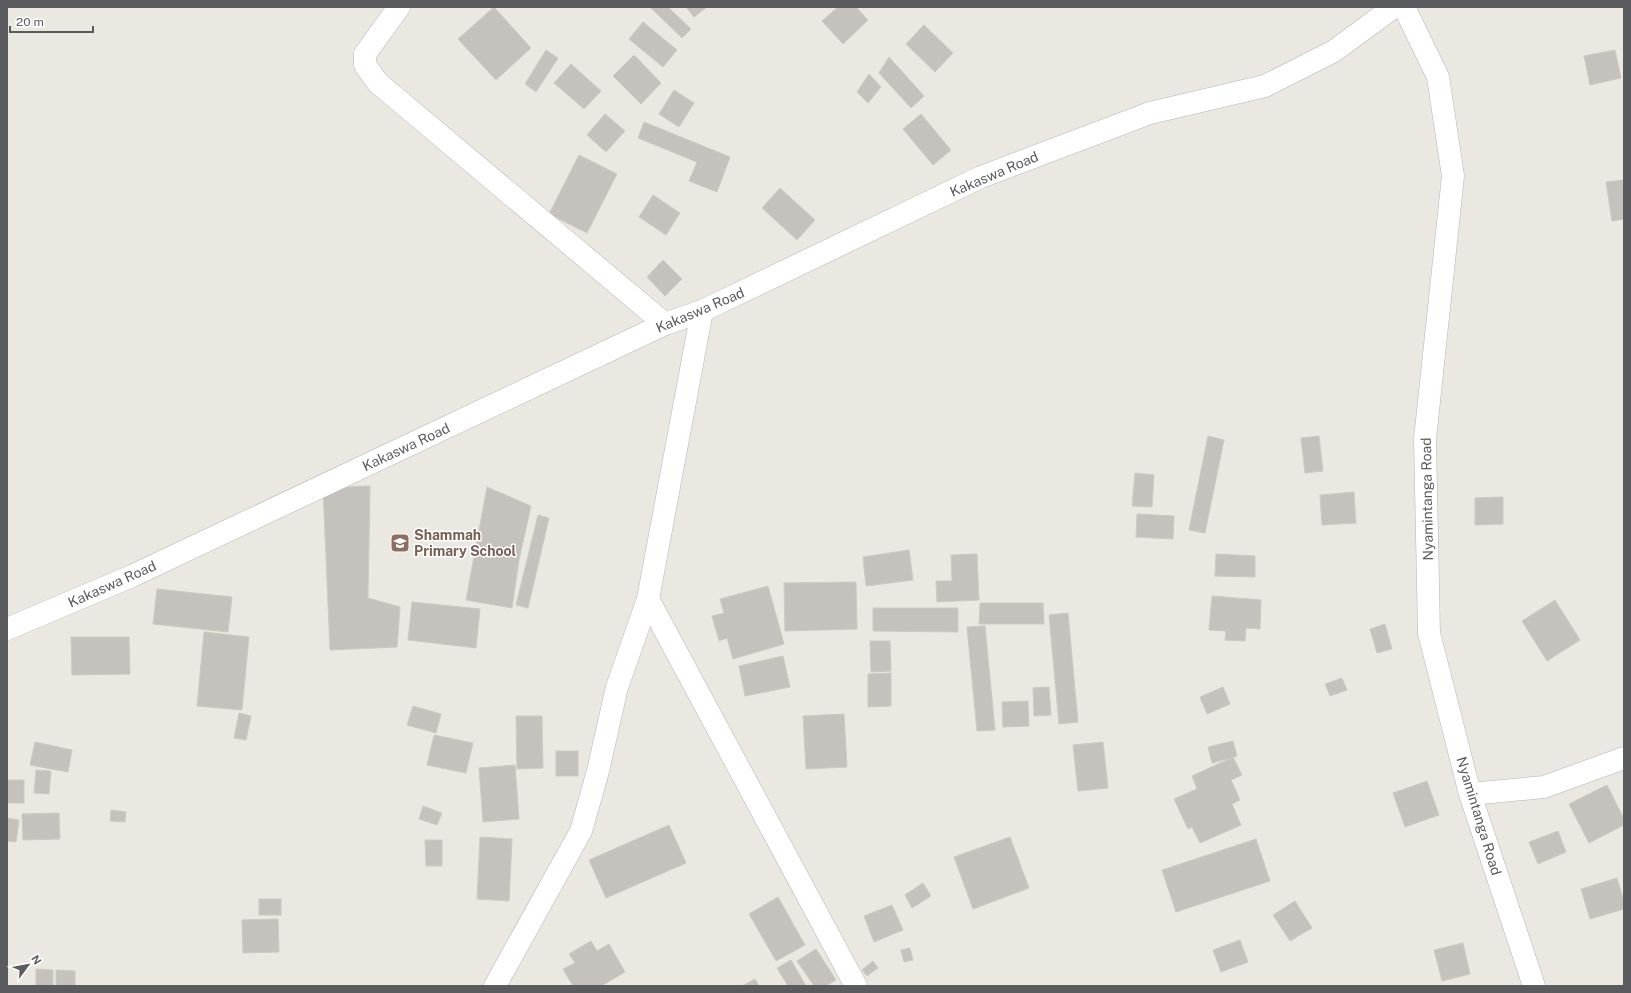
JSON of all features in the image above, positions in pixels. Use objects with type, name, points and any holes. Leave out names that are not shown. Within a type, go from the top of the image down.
[{"type":"street","points":[[399,7],[366,54],[364,66],[378,83],[666,324]]},
{"type":"street","name":"Kakaswa Road","points":[[7,629],[132,576],[666,324],[702,311],[981,177],[1150,114],[1266,86],[1334,51],[1394,7]]},
{"type":"street","name":"Nyamintanga Road","points":[[1404,7],[1438,77],[1453,176],[1425,439],[1429,633],[1470,794],[1534,986]]},
{"type":"street","points":[[495,986],[581,831],[598,771],[617,687],[648,599],[702,311]]},
{"type":"street","points":[[648,599],[856,986]]},
{"type":"street","points":[[1470,794],[1544,787],[1624,758]]},
{"type":"building","points":[[494,7],[531,48],[496,80],[458,39]]},
{"type":"building","points":[[650,7],[668,7],[691,29],[682,38]]},
{"type":"building","points":[[686,7],[707,7],[694,17]]},
{"type":"building","points":[[838,7],[856,7],[868,20],[843,44],[822,21]]},
{"type":"building","points":[[643,22],[677,50],[663,67],[629,39]]},
{"type":"building","points":[[924,25],[953,53],[935,72],[906,44]]},
{"type":"building","points":[[546,50],[558,58],[536,92],[525,84]]},
{"type":"building","points":[[1615,50],[1621,78],[1590,85],[1584,56]]},
{"type":"building","points":[[634,55],[661,83],[641,104],[613,76]]},
{"type":"building","points":[[889,57],[924,96],[911,108],[879,73]]},
{"type":"building","points":[[571,64],[601,91],[584,109],[554,83]]},
{"type":"building","points":[[869,74],[881,87],[868,103],[857,92]]},
{"type":"building","points":[[674,90],[694,103],[679,127],[659,114]]},
{"type":"building","points":[[605,114],[625,131],[606,152],[587,135]]},
{"type":"building","points":[[921,114],[951,150],[933,165],[903,129]]},
{"type":"building","points":[[644,122],[730,157],[717,192],[689,181],[697,162],[638,138]]},
{"type":"building","points":[[579,155],[617,174],[587,233],[549,214]]},
{"type":"building","points":[[1624,180],[1624,219],[1612,221],[1606,182]]},
{"type":"building","points":[[780,188],[815,220],[797,240],[762,208]]},
{"type":"building","points":[[653,195],[680,213],[666,235],[639,217]]},
{"type":"building","points":[[663,260],[682,279],[665,296],[647,277]]},
{"type":"building","points":[[1208,436],[1224,440],[1205,533],[1189,530]]},
{"type":"building","points":[[1319,436],[1323,471],[1305,473],[1301,438]]},
{"type":"building","points":[[1135,473],[1154,475],[1152,507],[1132,506]]},
{"type":"building","points":[[370,486],[368,598],[400,607],[397,647],[330,650],[323,488]]},
{"type":"building","points":[[487,487],[531,506],[519,560],[512,608],[466,600]]},
{"type":"building","points":[[1354,492],[1356,523],[1322,525],[1320,495]]},
{"type":"building","points":[[1503,497],[1503,524],[1475,525],[1475,498]]},
{"type":"building","points":[[1137,514],[1174,516],[1173,539],[1136,537]]},
{"type":"building","points":[[538,515],[549,518],[528,608],[516,605]]},
{"type":"building","points":[[909,550],[913,580],[866,586],[863,557]]},
{"type":"building","points":[[977,554],[979,600],[937,602],[936,581],[952,581],[951,555]]},
{"type":"building","points":[[1216,554],[1255,556],[1255,577],[1215,576]]},
{"type":"building","points":[[856,582],[857,629],[785,631],[784,583]]},
{"type":"building","points":[[768,586],[784,644],[733,659],[727,638],[719,641],[712,616],[724,613],[720,599]]},
{"type":"building","points":[[157,589],[232,597],[228,632],[153,624]]},
{"type":"building","points":[[1212,596],[1261,600],[1260,629],[1246,628],[1245,641],[1225,640],[1226,631],[1209,630]]},
{"type":"building","points":[[1555,600],[1580,640],[1547,661],[1522,621]]},
{"type":"building","points":[[412,602],[480,609],[476,648],[408,640]]},
{"type":"building","points":[[980,603],[1043,603],[1044,624],[979,624]]},
{"type":"building","points":[[873,608],[958,608],[958,632],[873,631]]},
{"type":"building","points":[[1068,613],[1078,722],[1059,724],[1049,615]]},
{"type":"building","points":[[1385,624],[1392,649],[1377,653],[1370,629]]},
{"type":"building","points":[[985,626],[995,730],[977,731],[967,627]]},
{"type":"building","points":[[204,632],[249,637],[242,710],[197,706]]},
{"type":"building","points":[[71,637],[129,637],[130,674],[72,675]]},
{"type":"building","points":[[870,641],[890,641],[891,671],[871,672]]},
{"type":"building","points":[[783,656],[790,687],[745,696],[739,666]]},
{"type":"building","points":[[891,673],[891,706],[868,707],[868,674]]},
{"type":"building","points":[[1342,678],[1347,690],[1330,696],[1325,684]]},
{"type":"building","points":[[1049,687],[1051,715],[1034,716],[1033,688]]},
{"type":"building","points":[[1223,687],[1230,704],[1207,714],[1200,697]]},
{"type":"building","points":[[1028,701],[1029,726],[1003,727],[1002,702]]},
{"type":"building","points":[[413,706],[441,714],[436,733],[407,725]]},
{"type":"building","points":[[239,713],[251,716],[246,740],[234,738]]},
{"type":"building","points":[[844,714],[847,767],[806,769],[803,716]]},
{"type":"building","points":[[516,716],[542,716],[543,768],[517,769]]},
{"type":"building","points":[[434,735],[473,743],[466,773],[427,765]]},
{"type":"building","points":[[1233,741],[1237,756],[1212,763],[1208,747]]},
{"type":"building","points":[[35,742],[72,750],[68,772],[30,765]]},
{"type":"building","points":[[1103,742],[1108,788],[1078,791],[1073,745]]},
{"type":"building","points":[[556,751],[578,751],[578,776],[556,776]]},
{"type":"building","points":[[1233,757],[1242,775],[1231,780],[1240,800],[1232,804],[1241,825],[1200,843],[1192,827],[1188,829],[1174,799],[1197,789],[1192,776]]},
{"type":"building","points":[[515,765],[519,819],[483,822],[479,768]]},
{"type":"building","points":[[36,770],[51,771],[49,794],[34,793]]},
{"type":"building","points":[[7,780],[24,780],[24,803],[7,803]]},
{"type":"building","points":[[1427,781],[1439,815],[1405,827],[1393,793]]},
{"type":"building","points":[[1607,785],[1624,819],[1624,825],[1589,843],[1569,804]]},
{"type":"building","points":[[423,806],[442,813],[437,825],[419,819]]},
{"type":"building","points":[[111,810],[126,812],[125,822],[110,821]]},
{"type":"building","points":[[59,813],[60,839],[23,840],[22,814]]},
{"type":"building","points":[[7,818],[19,820],[16,842],[7,841]]},
{"type":"building","points":[[669,825],[686,863],[606,898],[589,860]]},
{"type":"building","points":[[1558,831],[1566,852],[1538,864],[1529,842]]},
{"type":"building","points":[[480,837],[512,839],[509,901],[477,899]]},
{"type":"building","points":[[1010,837],[1029,888],[973,909],[954,857]]},
{"type":"building","points":[[1256,839],[1270,881],[1176,912],[1162,870]]},
{"type":"building","points":[[425,840],[442,840],[442,866],[426,866]]},
{"type":"building","points":[[1617,878],[1624,902],[1624,909],[1590,919],[1581,889]]},
{"type":"building","points":[[923,883],[931,896],[912,908],[905,895]]},
{"type":"building","points":[[778,897],[805,945],[776,961],[749,914]]},
{"type":"building","points":[[259,899],[281,899],[281,915],[259,915]]},
{"type":"building","points":[[1295,901],[1312,928],[1290,941],[1273,915]]},
{"type":"building","points":[[892,905],[903,930],[874,942],[864,916]]},
{"type":"building","points":[[278,919],[279,952],[243,953],[242,920]]},
{"type":"building","points":[[1240,940],[1248,962],[1221,972],[1213,950]]},
{"type":"building","points":[[591,941],[597,951],[609,944],[625,972],[601,986],[573,986],[563,969],[575,963],[569,954]]},
{"type":"building","points":[[1463,943],[1470,974],[1442,981],[1434,950]]},
{"type":"building","points":[[910,948],[913,960],[904,962],[901,950]]},
{"type":"building","points":[[816,949],[836,980],[826,986],[814,986],[797,961]]},
{"type":"building","points":[[791,960],[806,986],[788,986],[777,968]]},
{"type":"building","points":[[873,961],[878,968],[867,976],[862,970]]},
{"type":"building","points":[[36,969],[53,970],[53,986],[36,986]]},
{"type":"building","points":[[56,970],[75,971],[75,986],[56,986]]},
{"type":"building","points":[[755,979],[759,986],[742,986]]},
{"type":"place","name":"Shammah Primary School","points":[[400,543]]}]
